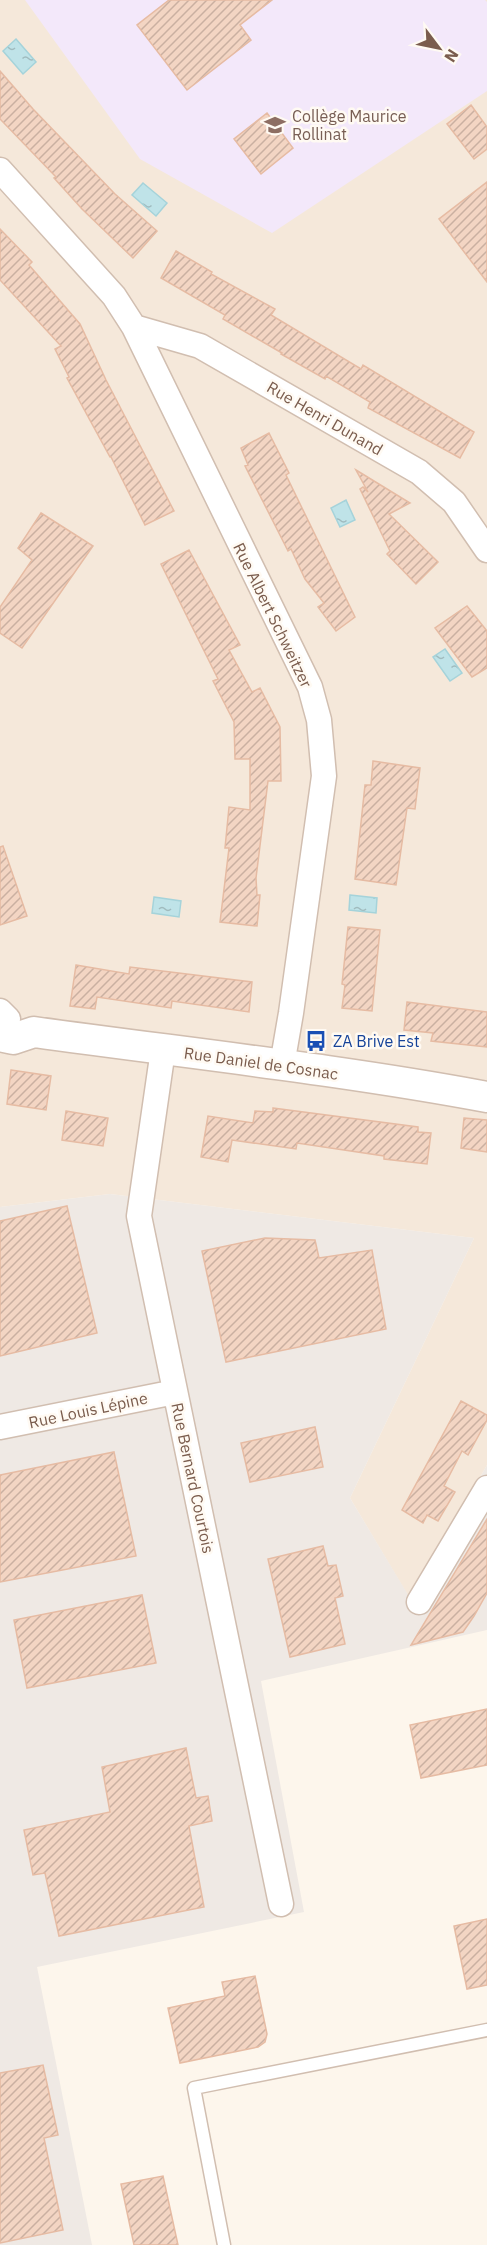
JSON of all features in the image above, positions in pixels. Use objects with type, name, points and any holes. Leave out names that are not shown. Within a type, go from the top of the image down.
[{"type":"street","name":"Rue Albert Schweitzer","points":[[0,170],[114,296],[134,327],[310,687],[319,720],[324,776],[282,1065]]},
{"type":"street","name":"Rue Henri Dunand","points":[[134,327],[200,346],[418,472],[454,502],[487,550]]},
{"type":"street","name":"Rue Daniel de Cosnac","points":[[8,1023],[163,1050],[282,1065],[487,1097]]},
{"type":"street","name":"Rue Bernard Courtois","points":[[163,1050],[138,1216],[282,1904]]},
{"type":"street","name":"Rue Louis Lépine","points":[[0,1427],[175,1392]]},
{"type":"street","points":[[420,1602],[487,1488]]},
{"type":"lane","points":[[224,2245],[194,2088],[487,2030]]},
{"type":"shaded area","points":[[0,0],[487,0],[487,1465],[410,1599],[350,1498],[474,1238],[110,1194],[0,1207]]},
{"type":"shaded area","name":"Collège Maurice Rollinat","points":[[25,0],[485,0],[487,2],[487,91],[272,233],[140,159]]},
{"type":"shaded area","points":[[110,1194],[474,1238],[350,1498],[410,1598],[487,1465],[487,1630],[261,1681],[304,1912],[37,1967],[92,2245],[0,2245],[0,1207]]},
{"type":"water","points":[[16,39],[36,62],[23,74],[3,51]]},
{"type":"water","points":[[143,183],[167,203],[156,216],[132,195]]},
{"type":"water","points":[[346,500],[355,520],[340,527],[331,508]]},
{"type":"water","points":[[445,649],[462,673],[450,681],[433,657]]},
{"type":"water","points":[[350,895],[377,898],[376,913],[349,910]]},
{"type":"water","points":[[154,897],[181,901],[179,917],[152,913]]},
{"type":"building","points":[[169,0],[272,0],[240,25],[251,40],[187,90],[137,25]]},
{"type":"building","points":[[0,71],[33,109],[115,194],[157,231],[133,258],[82,209],[54,178],[56,177],[0,119]]},
{"type":"building","points":[[471,105],[487,127],[487,149],[474,159],[447,124]]},
{"type":"building","points":[[267,113],[293,148],[261,174],[234,139]]},
{"type":"building","points":[[487,182],[487,282],[439,219]]},
{"type":"building","points":[[0,229],[32,262],[29,265],[80,324],[106,380],[174,511],[145,525],[111,457],[67,378],[69,377],[55,349],[61,346],[0,280]]},
{"type":"building","points":[[176,251],[212,272],[211,274],[275,309],[271,315],[361,369],[363,365],[474,432],[460,458],[368,408],[370,402],[326,376],[325,379],[281,354],[223,319],[225,315],[161,278]]},
{"type":"building","points":[[269,433],[289,473],[286,475],[355,617],[336,631],[318,607],[324,603],[305,579],[291,549],[288,551],[245,466],[248,465],[241,448]]},
{"type":"building","points":[[356,470],[410,503],[389,514],[438,562],[416,584],[387,554],[390,551],[360,489],[363,487],[368,492]]},
{"type":"building","points":[[41,513],[93,546],[22,648],[0,633],[0,607],[32,560],[18,548]]},
{"type":"building","points":[[189,550],[240,645],[229,650],[252,692],[260,688],[280,727],[281,781],[268,781],[256,878],[257,895],[260,895],[257,926],[220,922],[229,848],[225,848],[229,807],[250,810],[250,759],[235,759],[234,722],[213,681],[218,679],[161,564]]},
{"type":"building","points":[[467,606],[487,631],[487,668],[472,677],[435,628]]},
{"type":"building","points":[[373,761],[420,768],[415,809],[407,808],[396,885],[355,879],[365,785],[371,785]]},
{"type":"building","points":[[3,846],[27,916],[0,925],[0,847]]},
{"type":"building","points":[[348,927],[380,930],[372,1011],[342,1008]]},
{"type":"building","points":[[76,965],[129,974],[130,967],[252,982],[249,1012],[172,1001],[171,1008],[97,997],[95,1009],[70,1006]]},
{"type":"building","points":[[407,1002],[487,1012],[487,1047],[431,1041],[433,1033],[404,1030]]},
{"type":"building","points":[[11,1070],[51,1076],[46,1110],[7,1104]]},
{"type":"building","points":[[273,1108],[418,1127],[418,1132],[431,1133],[427,1164],[384,1159],[384,1156],[297,1143],[296,1149],[232,1140],[228,1162],[201,1157],[208,1116],[253,1123],[255,1111],[273,1112]]},
{"type":"building","points":[[66,1111],[108,1118],[103,1146],[62,1140]]},
{"type":"building","points":[[464,1118],[487,1120],[487,1152],[461,1148]]},
{"type":"building","points":[[67,1206],[97,1333],[0,1356],[0,1221]]},
{"type":"building","points":[[265,1238],[315,1240],[319,1258],[372,1250],[386,1329],[226,1362],[202,1251]]},
{"type":"building","points":[[461,1401],[487,1415],[487,1420],[468,1455],[462,1451],[444,1486],[455,1492],[438,1521],[427,1515],[423,1523],[402,1510]]},
{"type":"building","points":[[315,1427],[323,1467],[250,1482],[241,1443]]},
{"type":"building","points":[[114,1452],[136,1556],[0,1582],[0,1475]]},
{"type":"building","points":[[487,1519],[487,1593],[474,1616],[463,1632],[411,1645]]},
{"type":"building","points":[[323,1546],[328,1566],[336,1565],[343,1596],[335,1598],[345,1644],[290,1657],[268,1559]]},
{"type":"building","points":[[142,1595],[156,1663],[27,1688],[14,1620]]},
{"type":"building","points":[[487,1709],[487,1765],[421,1778],[410,1725]]},
{"type":"building","points":[[186,1748],[196,1798],[208,1796],[212,1821],[189,1826],[204,1907],[59,1936],[45,1873],[33,1875],[24,1830],[110,1812],[102,1767]]},
{"type":"building","points":[[487,1919],[487,1985],[467,1989],[454,1926]]},
{"type":"building","points":[[255,1976],[267,2034],[265,2042],[258,2047],[180,2063],[168,2008],[225,1996],[222,1982]]},
{"type":"building","points":[[43,2065],[58,2135],[44,2138],[63,2230],[0,2243],[0,2073]]},
{"type":"building","points":[[163,2176],[178,2245],[134,2245],[121,2184]]},
{"type":"place","name":"Collège Maurice Rollinat","points":[[275,125]]},
{"type":"place","name":"ZA Brive Est","points":[[316,1041]]}]
